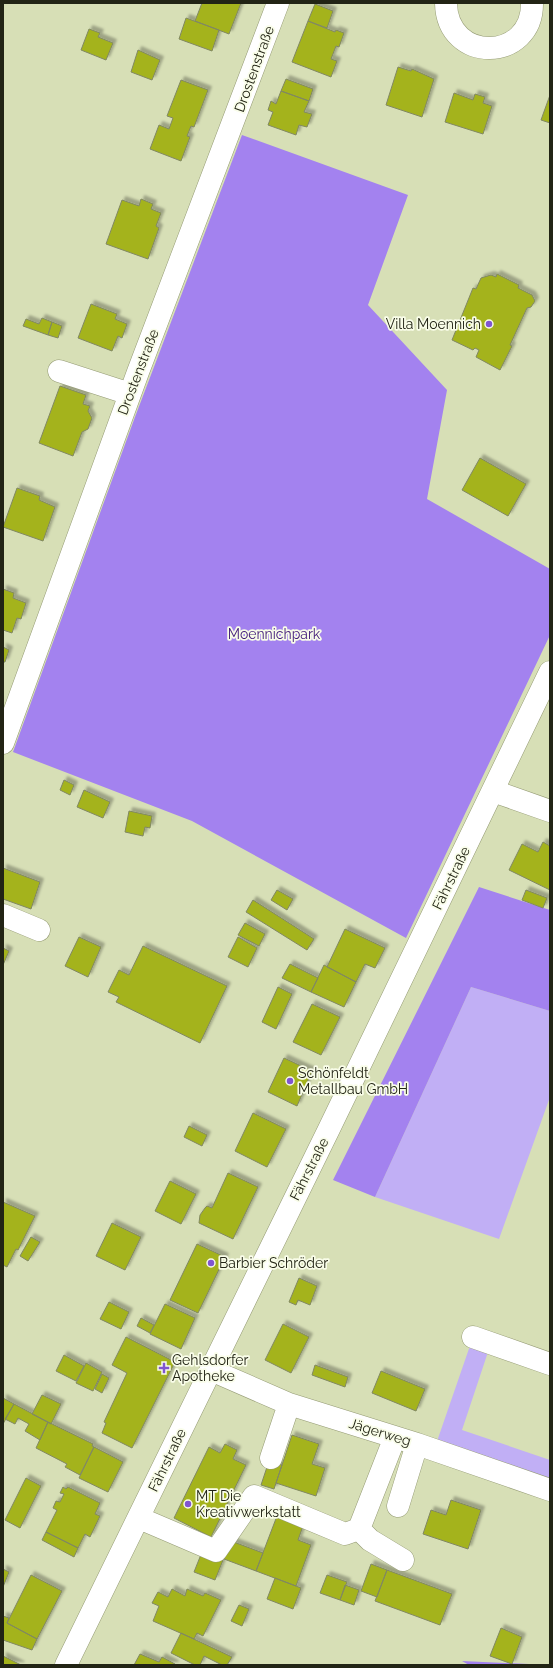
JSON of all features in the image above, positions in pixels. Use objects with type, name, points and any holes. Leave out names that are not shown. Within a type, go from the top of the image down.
[{"type":"street","name":"Drostenstraße","points":[[3,743],[130,394],[278,3]]},
{"type":"street","points":[[446,3],[446,14],[452,30],[465,42],[480,48],[498,48],[513,42],[526,29],[532,13],[532,3]]},
{"type":"street","points":[[59,371],[130,394]]},
{"type":"street","name":"Fährstraße","points":[[66,1665],[139,1518],[550,672]]},
{"type":"street","points":[[493,791],[550,811]]},
{"type":"street","points":[[3,915],[39,930]]},
{"type":"street","points":[[473,1337],[550,1364]]},
{"type":"street","name":"Jägerweg","points":[[211,1370],[289,1404],[417,1444],[550,1490]]},
{"type":"street","points":[[272,1458],[289,1404]]},
{"type":"street","points":[[139,1518],[216,1551],[254,1496],[345,1534],[359,1529],[395,1437]]},
{"type":"street","points":[[398,1506],[417,1444]]},
{"type":"street","points":[[359,1529],[370,1540],[404,1560]]},
{"type":"shaded area","points":[[471,987],[550,1011],[550,1097],[499,1239],[375,1197]]},
{"type":"shaded area","points":[[473,1337],[491,1343],[462,1430],[550,1460],[550,1490],[434,1450]]},
{"type":"green space","name":"Moennichpark","points":[[242,135],[408,195],[368,305],[447,390],[427,499],[550,569],[550,635],[406,938],[192,821],[13,752],[135,417]]},
{"type":"green space","points":[[479,887],[550,910],[550,1011],[471,987],[375,1197],[333,1180]]},
{"type":"green space","points":[[462,1661],[550,1665],[469,1665]]},
{"type":"building","points":[[202,3],[241,3],[229,34],[195,21]]},
{"type":"building","points":[[315,4],[333,11],[327,28],[308,21]]},
{"type":"building","points":[[186,18],[219,30],[212,51],[179,39]]},
{"type":"building","points":[[308,21],[335,32],[336,30],[344,33],[339,47],[336,46],[331,59],[337,61],[331,77],[292,62]]},
{"type":"building","points":[[89,29],[100,33],[98,37],[113,43],[106,60],[81,50]]},
{"type":"building","points":[[138,50],[160,60],[152,80],[131,72]]},
{"type":"building","points":[[398,67],[411,71],[412,69],[434,79],[422,117],[386,105]]},
{"type":"building","points":[[286,79],[313,89],[309,101],[281,91]]},
{"type":"building","points":[[181,80],[208,90],[194,127],[191,126],[187,136],[190,137],[181,161],[150,149],[159,125],[169,129],[173,118],[167,116]]},
{"type":"building","points":[[281,91],[309,101],[304,112],[312,114],[307,127],[299,125],[296,135],[268,125],[273,112],[268,110],[271,101],[276,104]]},
{"type":"building","points":[[454,93],[473,100],[475,94],[485,97],[483,103],[492,106],[483,134],[445,122]]},
{"type":"building","points":[[550,95],[550,123],[541,120]]},
{"type":"building","points":[[141,199],[153,204],[151,209],[161,213],[156,226],[159,228],[148,259],[106,244],[122,200],[139,206]]},
{"type":"building","name":"Villa Moennich","points":[[497,274],[519,285],[518,288],[532,295],[535,301],[531,307],[527,308],[510,345],[512,346],[500,370],[476,357],[479,350],[475,348],[473,350],[452,340],[473,288],[476,289],[481,278],[491,275],[496,277]]},
{"type":"building","points":[[91,304],[117,314],[115,319],[127,324],[122,338],[118,336],[112,351],[78,338]]},
{"type":"building","points":[[42,318],[52,322],[48,335],[23,326],[26,319],[39,324]]},
{"type":"building","points":[[52,322],[62,326],[58,338],[48,335]]},
{"type":"building","points":[[60,386],[86,395],[83,404],[90,406],[88,411],[92,418],[88,429],[82,432],[73,456],[39,443]]},
{"type":"building","points":[[480,458],[526,484],[508,516],[462,490]]},
{"type":"building","points":[[17,488],[40,496],[39,500],[55,507],[43,541],[3,527]]},
{"type":"building","points":[[3,589],[14,593],[13,598],[26,603],[21,619],[17,618],[12,633],[3,630]]},
{"type":"building","points":[[3,647],[9,650],[5,662],[3,662]]},
{"type":"building","points":[[64,780],[74,785],[70,795],[60,790]]},
{"type":"building","points":[[84,790],[110,802],[103,818],[77,807]]},
{"type":"building","points":[[129,811],[152,816],[150,828],[145,827],[143,836],[125,832]]},
{"type":"building","points":[[543,842],[550,846],[550,890],[509,870],[522,844],[538,852]]},
{"type":"building","points":[[3,868],[40,882],[31,909],[3,899]]},
{"type":"building","points":[[277,890],[293,899],[287,910],[271,900]]},
{"type":"building","points":[[526,890],[547,898],[543,908],[522,900]]},
{"type":"building","points":[[253,900],[314,939],[307,950],[246,912]]},
{"type":"building","points":[[245,923],[265,934],[259,946],[238,935]]},
{"type":"building","points":[[345,929],[385,948],[375,968],[365,964],[356,982],[327,967]]},
{"type":"building","points":[[79,937],[101,947],[88,977],[65,966]]},
{"type":"building","points":[[238,937],[257,948],[248,967],[228,957]]},
{"type":"building","points":[[143,946],[227,986],[200,1043],[116,1002],[119,997],[108,992],[119,970],[129,975]]},
{"type":"building","points":[[3,948],[9,951],[3,965]]},
{"type":"building","points":[[290,964],[318,978],[311,992],[282,978]]},
{"type":"building","points":[[324,965],[356,982],[344,1007],[311,992]]},
{"type":"building","points":[[278,987],[292,994],[276,1029],[262,1022]]},
{"type":"building","points":[[312,1004],[340,1017],[321,1055],[293,1042]]},
{"type":"building","name":"Schönfeldt Metallbau GmbH","points":[[284,1058],[312,1071],[297,1106],[268,1092]]},
{"type":"building","points":[[253,1113],[286,1129],[267,1167],[235,1151]]},
{"type":"building","points":[[189,1126],[207,1135],[202,1146],[184,1137]]},
{"type":"building","points":[[228,1173],[258,1187],[233,1239],[199,1223],[200,1215],[205,1208],[207,1206],[212,1208]]},
{"type":"building","points":[[170,1181],[196,1194],[181,1224],[155,1211]]},
{"type":"building","points":[[3,1202],[35,1216],[18,1250],[16,1249],[7,1267],[3,1265]]},
{"type":"building","points":[[112,1223],[141,1237],[125,1270],[96,1256]]},
{"type":"building","points":[[31,1237],[40,1242],[28,1261],[20,1256]]},
{"type":"building","points":[[197,1244],[225,1257],[198,1313],[170,1300]]},
{"type":"building","points":[[299,1278],[317,1286],[310,1305],[298,1300],[296,1305],[289,1302]]},
{"type":"building","points":[[109,1302],[129,1312],[121,1329],[100,1319]]},
{"type":"building","points":[[165,1304],[195,1318],[181,1349],[150,1334]]},
{"type":"building","points":[[141,1318],[154,1325],[150,1333],[137,1326]]},
{"type":"building","points":[[283,1324],[309,1337],[291,1373],[265,1360]]},
{"type":"building","points":[[126,1337],[175,1362],[132,1448],[102,1433],[106,1423],[104,1422],[127,1373],[112,1365]]},
{"type":"building","points":[[64,1355],[84,1366],[76,1381],[56,1371]]},
{"type":"building","points":[[86,1363],[102,1372],[93,1391],[76,1383]]},
{"type":"building","points":[[315,1365],[348,1377],[345,1387],[312,1375]]},
{"type":"building","points":[[381,1371],[425,1389],[416,1411],[372,1393]]},
{"type":"building","points":[[102,1374],[109,1378],[102,1393],[95,1389]]},
{"type":"building","points":[[42,1395],[61,1404],[51,1424],[32,1414]]},
{"type":"building","points":[[3,1398],[14,1404],[3,1424]]},
{"type":"building","points":[[14,1404],[48,1422],[40,1440],[25,1431],[29,1424],[18,1418],[15,1424],[5,1419]]},
{"type":"building","points":[[48,1422],[93,1444],[92,1446],[94,1447],[80,1475],[65,1467],[67,1464],[36,1448]]},
{"type":"building","points":[[292,1435],[319,1444],[312,1464],[325,1468],[316,1496],[276,1483]]},
{"type":"building","points":[[225,1444],[237,1450],[233,1459],[246,1465],[211,1537],[174,1518],[209,1447],[220,1453]]},
{"type":"building","points":[[94,1447],[123,1462],[108,1492],[79,1478]]},
{"type":"building","points":[[269,1461],[282,1465],[274,1489],[261,1485]]},
{"type":"building","points":[[26,1478],[41,1486],[20,1528],[5,1520]]},
{"type":"building","points":[[63,1487],[66,1489],[68,1487],[100,1503],[95,1514],[100,1516],[90,1537],[85,1534],[78,1548],[46,1532],[57,1510],[53,1508],[56,1501],[60,1502],[64,1494],[60,1493]]},
{"type":"building","points":[[451,1500],[481,1510],[468,1549],[423,1534],[431,1510],[446,1515]]},
{"type":"building","points":[[277,1516],[303,1526],[298,1540],[311,1545],[296,1586],[256,1571]]},
{"type":"building","points":[[46,1532],[78,1548],[74,1557],[42,1540]]},
{"type":"building","points":[[231,1541],[263,1553],[256,1571],[224,1559]]},
{"type":"building","points":[[202,1552],[223,1560],[215,1580],[194,1572]]},
{"type":"building","points":[[371,1564],[387,1570],[377,1597],[361,1591]]},
{"type":"building","points":[[3,1569],[9,1572],[3,1587]]},
{"type":"building","points":[[387,1570],[452,1594],[440,1625],[375,1601]]},
{"type":"building","points":[[31,1575],[62,1591],[37,1639],[7,1623]]},
{"type":"building","points":[[327,1575],[347,1582],[340,1600],[320,1593]]},
{"type":"building","points":[[275,1578],[301,1588],[293,1609],[267,1599]]},
{"type":"building","points":[[345,1585],[359,1590],[354,1605],[340,1600]]},
{"type":"building","points":[[172,1589],[185,1596],[187,1589],[203,1596],[205,1593],[221,1600],[203,1636],[197,1633],[194,1639],[153,1621],[159,1606],[152,1603],[158,1592],[168,1597]]},
{"type":"building","points":[[239,1605],[249,1609],[242,1626],[231,1621]]},
{"type":"building","points":[[3,1616],[9,1618],[7,1623],[37,1639],[32,1650],[3,1640]]},
{"type":"building","points":[[501,1628],[522,1637],[512,1664],[490,1656]]},
{"type":"building","points":[[181,1633],[232,1657],[227,1665],[222,1665],[204,1656],[200,1665],[195,1665],[171,1653]]},
{"type":"building","points":[[140,1654],[159,1662],[162,1657],[175,1665],[134,1665]]},
{"type":"building","points":[[3,1656],[21,1665],[3,1665]]},
{"type":"place","name":"Villa Moennich","points":[[489,324]]},
{"type":"place","name":"Schönfeldt Metallbau GmbH","points":[[290,1081]]},
{"type":"place","name":"Barbier Schröder","points":[[211,1263]]},
{"type":"place","name":"Gehlsdorfer Apotheke","points":[[164,1368]]},
{"type":"place","name":"MT Die Kreativwerkstatt","points":[[188,1504]]}]
